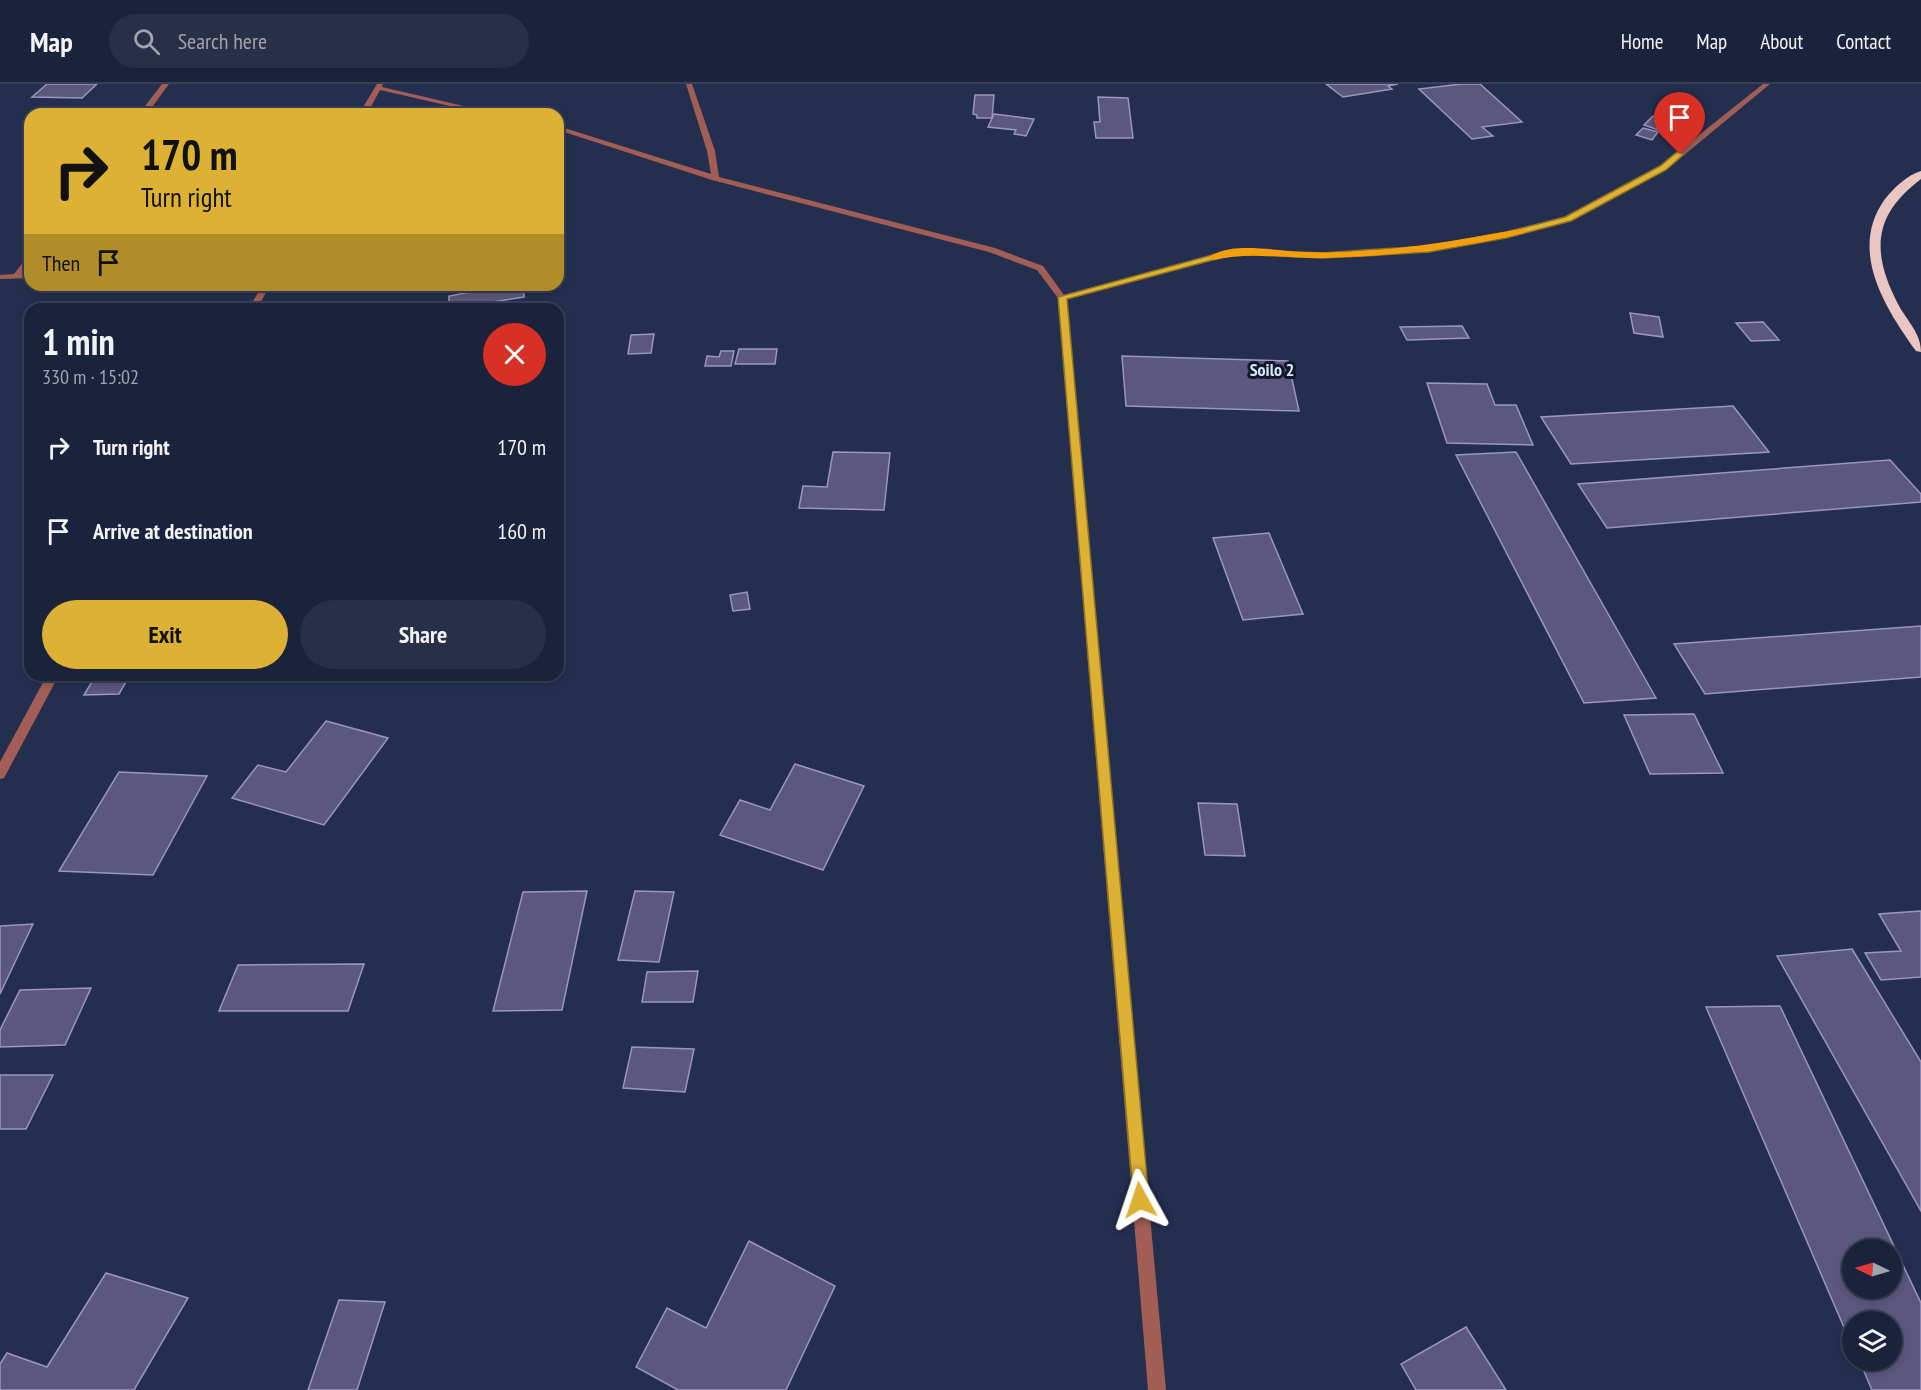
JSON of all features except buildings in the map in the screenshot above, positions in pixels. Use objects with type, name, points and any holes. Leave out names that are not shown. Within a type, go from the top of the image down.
[{"type":"highway","points":[[1921,174],[1901,187],[1875,226],[1874,252],[1879,277],[1889,300],[1901,322],[1921,348]]},
{"type":"street","points":[[148,108],[166,84]]},
{"type":"street","points":[[688,84],[711,151],[715,178]]},
{"type":"street","points":[[1062,297],[1234,252],[1322,256],[1429,249],[1506,235],[1568,219],[1663,168],[1767,84]]},
{"type":"street","points":[[366,108],[379,86],[469,108]]},
{"type":"street","points":[[564,130],[715,178],[992,250],[1040,268],[1062,297],[1156,1390]]},
{"type":"street","points":[[17,276],[24,267]]},
{"type":"street","points":[[0,277],[24,276]]},
{"type":"street","points":[[0,774],[50,681]]},
{"type":"slow traffic","points":[[1214,257],[1234,252],[1322,256],[1429,249],[1521,231]]},
{"type":"district","name":"Soilo 2","points":[[1272,370]]},
{"type":"route","points":[[1140,1200],[1062,297],[1234,252],[1322,256],[1429,249],[1506,235],[1568,219],[1663,168],[1680,154]]}]
